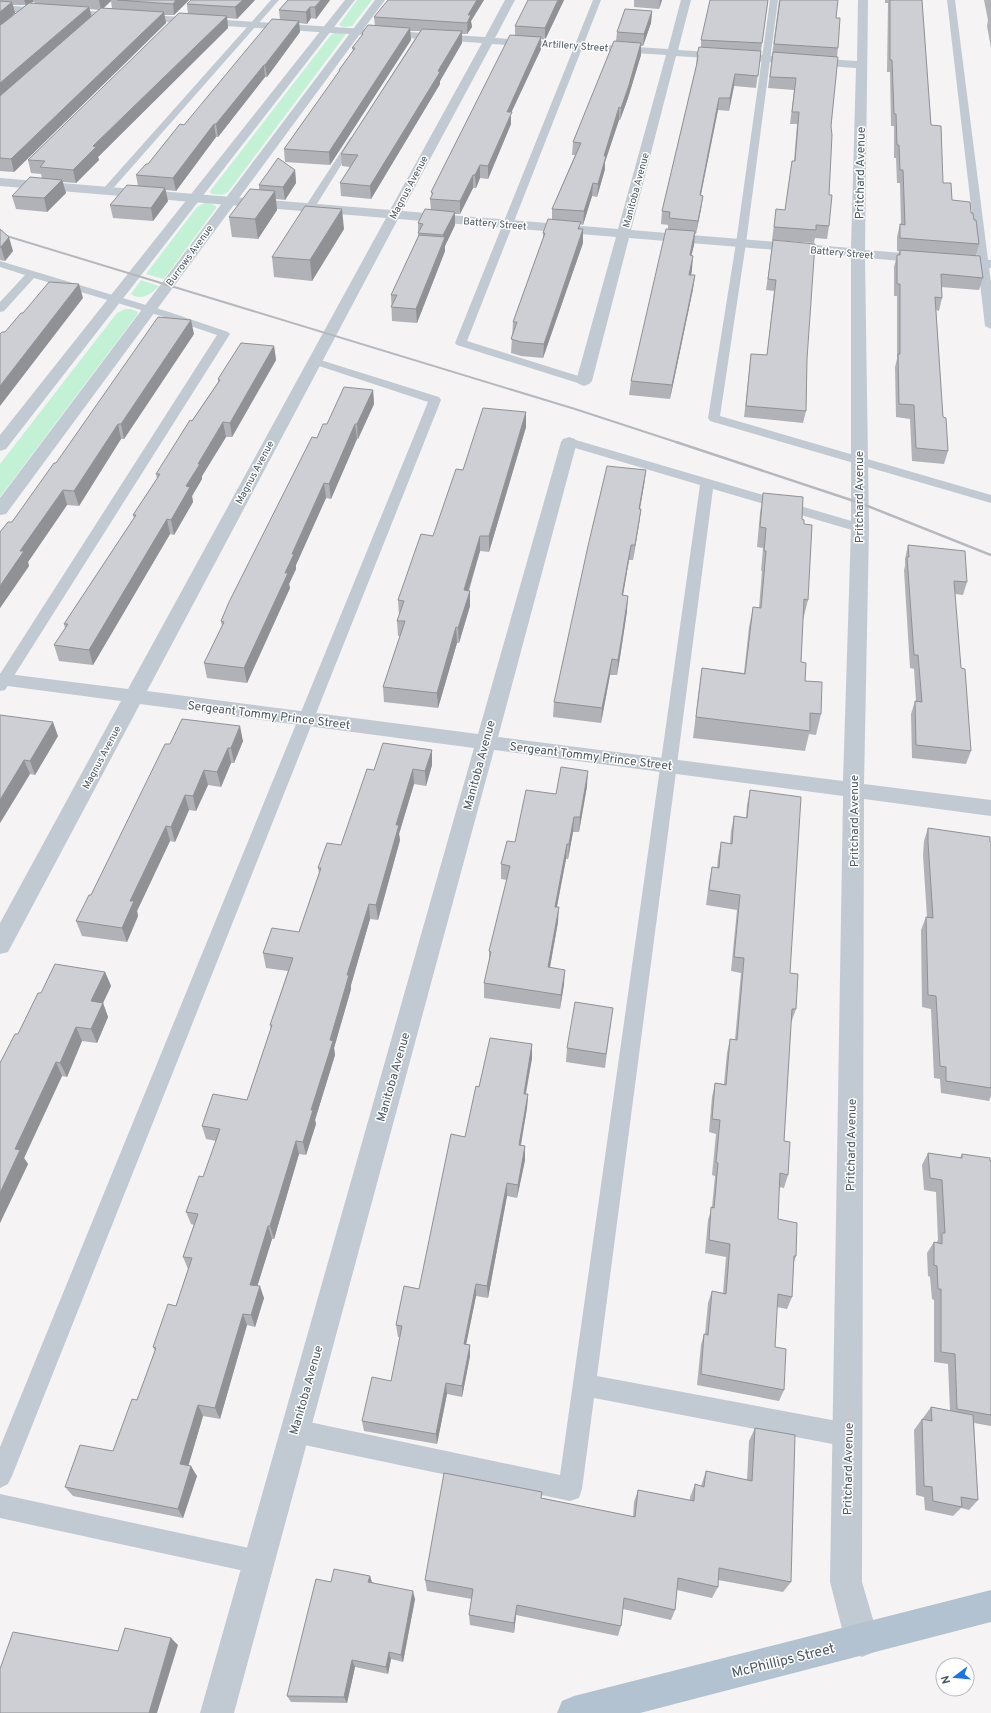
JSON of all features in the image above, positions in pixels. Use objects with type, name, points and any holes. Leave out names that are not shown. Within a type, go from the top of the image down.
[{"type":"main road","name":"McPhillips Street","points":[[574,1713],[991,1606]]},
{"type":"street","points":[[16,20],[41,0]]},
{"type":"street","points":[[0,446],[116,299],[193,198],[350,0]]},
{"type":"street","name":"Burrows Avenue","points":[[0,510],[380,0]]},
{"type":"street","name":"Magnus Avenue","points":[[0,945],[510,0]]},
{"type":"street","name":"Manitoba Avenue","points":[[584,381],[686,0]]},
{"type":"street","name":"Pritchard Avenue","points":[[862,1640],[846,1582],[854,791],[860,528],[858,253],[863,0]]},
{"type":"street","name":"Artillery Street","points":[[0,8],[106,11],[178,19],[862,64]]},
{"type":"street","points":[[166,30],[188,9]]},
{"type":"street","points":[[6,183],[23,172]]},
{"type":"street","name":"Battery Street","points":[[6,183],[987,264]]},
{"type":"street","name":"Manitoba Avenue","points":[[217,1713],[569,442]]},
{"type":"street","name":"Sergeant Tommy Prince Street","points":[[1,682],[306,719],[991,808]]},
{"type":"lane","points":[[106,191],[275,0]]},
{"type":"lane","points":[[584,381],[461,343],[597,0]]},
{"type":"lane","points":[[774,0],[741,243],[714,418],[991,499]]},
{"type":"lane","points":[[951,0],[987,264],[991,326]]},
{"type":"lane","points":[[91,25],[106,11]]},
{"type":"lane","points":[[412,48],[420,35]]},
{"type":"lane","points":[[310,207],[357,133]]},
{"type":"lane","points":[[0,264],[224,334],[1,682]]},
{"type":"lane","points":[[0,309],[32,273]]},
{"type":"lane","points":[[0,1476],[435,400],[314,361]]},
{"type":"lane","points":[[569,442],[860,528]]},
{"type":"lane","points":[[295,1431],[570,1489],[707,483]]},
{"type":"lane","points":[[584,1385],[848,1435]]},
{"type":"lane","points":[[0,1506],[258,1562]]},
{"type":"green space","points":[[357,0],[372,0],[352,26],[344,27],[339,25]]},
{"type":"green space","points":[[336,32],[346,34],[228,192],[222,195],[212,194],[210,192],[211,190],[331,35]]},
{"type":"green space","points":[[205,203],[210,203],[216,206],[216,208],[164,279],[146,274],[197,207]]},
{"type":"green space","points":[[141,280],[159,286],[148,295],[141,297],[134,296],[131,294]]},
{"type":"green space","points":[[125,309],[131,309],[138,312],[137,315],[0,497],[0,464],[117,313]]},
{"type":"building","points":[[117,0],[176,0],[173,4]]},
{"type":"building","points":[[191,0],[243,0],[235,7],[187,4]]},
{"type":"building","points":[[288,0],[321,0],[315,7],[310,7],[306,12],[279,10]]},
{"type":"building","points":[[388,0],[477,0],[468,15],[471,15],[467,23],[374,17]]},
{"type":"building","points":[[528,0],[558,0],[545,28],[515,26]]},
{"type":"building","points":[[710,0],[768,0],[762,43],[701,40]]},
{"type":"building","points":[[780,0],[838,0],[836,18],[840,18],[838,48],[774,44]]},
{"type":"building","points":[[890,0],[922,0],[931,125],[941,126],[943,183],[951,183],[952,200],[970,202],[971,213],[973,213],[974,220],[976,220],[979,244],[900,238],[900,224],[905,225],[903,170],[900,170],[899,145],[897,145],[896,114],[894,114],[892,60],[890,60]]},
{"type":"building","points":[[0,1],[12,2],[0,12]]},
{"type":"building","points":[[29,3],[89,7],[0,83],[0,25]]},
{"type":"building","points":[[101,8],[164,12],[11,159],[0,158],[0,96]]},
{"type":"building","points":[[625,9],[652,11],[644,34],[617,32]]},
{"type":"building","points":[[179,13],[227,16],[93,146],[96,147],[73,170],[40,167],[45,161],[28,160]]},
{"type":"building","points":[[272,19],[299,21],[265,65],[216,124],[214,124],[173,178],[136,175],[146,164],[148,164],[180,124],[184,125]]},
{"type":"building","points":[[368,25],[410,28],[329,152],[284,149],[355,48],[352,48]]},
{"type":"building","points":[[422,29],[462,31],[438,71],[440,72],[370,186],[340,183],[358,155],[341,154]]},
{"type":"building","points":[[510,35],[541,37],[507,112],[512,112],[488,166],[480,165],[475,175],[473,175],[460,201],[430,199],[433,193],[431,192]]},
{"type":"building","points":[[614,41],[641,43],[629,85],[621,108],[619,107],[604,156],[606,156],[598,184],[593,183],[584,211],[552,209],[581,143],[573,142]]},
{"type":"building","points":[[699,47],[761,51],[758,76],[735,74],[730,98],[719,98],[700,195],[703,196],[698,221],[669,218],[670,212],[662,211],[697,63]]},
{"type":"building","points":[[773,52],[838,57],[831,126],[832,135],[829,195],[832,195],[829,226],[816,225],[816,230],[774,227],[776,209],[785,210],[792,161],[795,161],[799,112],[792,112],[796,78],[770,77]]},
{"type":"building","points":[[278,158],[295,170],[283,187],[259,185]]},
{"type":"building","points":[[30,177],[62,180],[44,198],[12,196]]},
{"type":"building","points":[[127,185],[165,188],[151,208],[110,205]]},
{"type":"building","points":[[250,189],[275,191],[255,219],[229,217]]},
{"type":"building","points":[[305,206],[342,209],[310,260],[272,257]]},
{"type":"building","points":[[425,209],[455,212],[443,235],[418,233],[423,224],[418,223]]},
{"type":"building","points":[[548,219],[581,222],[578,229],[583,229],[544,344],[521,342],[511,339],[517,322],[513,322],[545,233],[543,233]]},
{"type":"building","points":[[0,229],[9,237],[1,247],[0,247]]},
{"type":"building","points":[[666,229],[695,231],[690,255],[693,256],[689,275],[695,275],[672,385],[631,381]]},
{"type":"building","points":[[419,235],[445,237],[416,309],[391,307],[397,295],[391,295]]},
{"type":"building","points":[[773,240],[815,244],[807,359],[806,411],[746,406],[751,354],[767,355],[776,280],[768,279]]},
{"type":"building","points":[[900,250],[980,256],[983,278],[941,274],[942,298],[935,297],[943,417],[946,418],[948,451],[916,448],[914,405],[899,404],[898,354],[900,354],[900,284],[897,284],[897,255],[900,255]]},
{"type":"building","points":[[49,282],[79,284],[0,386],[0,334],[5,332],[21,313],[23,313]]},
{"type":"building","points":[[158,317],[191,320],[121,424],[118,424],[74,491],[63,490],[20,551],[24,551],[0,586],[0,532],[8,522],[12,522],[54,463],[56,463]]},
{"type":"building","points":[[241,343],[274,346],[230,423],[223,422],[198,464],[200,464],[186,486],[190,487],[171,520],[167,519],[89,650],[54,645],[68,624],[64,624],[136,515],[133,515],[160,474],[156,474],[190,420],[192,421],[220,380],[218,379]]},
{"type":"building","points":[[344,387],[373,390],[357,424],[355,424],[329,484],[324,483],[292,554],[294,554],[285,573],[288,573],[244,668],[204,663],[224,622],[221,621],[229,602],[312,437],[317,438],[323,424],[327,424]]},
{"type":"building","points":[[483,408],[526,412],[489,536],[480,536],[464,590],[470,591],[458,628],[456,627],[437,693],[383,687],[405,621],[397,621],[404,601],[398,600],[421,534],[433,536],[456,469],[463,470]]},
{"type":"building","points":[[607,466],[646,470],[639,509],[641,509],[635,545],[631,545],[622,595],[628,596],[618,660],[612,659],[602,708],[554,702]]},
{"type":"building","points":[[763,493],[803,497],[802,519],[804,520],[804,524],[812,525],[808,600],[804,599],[801,662],[806,663],[805,681],[822,682],[821,714],[810,713],[810,731],[696,717],[702,668],[745,674],[753,607],[761,608],[766,551],[764,551],[766,528],[760,527]]},
{"type":"building","points":[[908,545],[965,551],[967,582],[954,581],[961,668],[965,669],[971,751],[916,745],[915,701],[922,702],[918,655],[914,655],[907,557],[909,557]]},
{"type":"building","points":[[0,715],[53,722],[30,761],[24,760],[0,800]]},
{"type":"building","points":[[182,719],[240,726],[231,748],[228,748],[217,772],[204,770],[193,796],[185,795],[171,827],[166,826],[130,901],[134,901],[122,928],[76,921],[89,895],[91,895],[165,744],[170,744]]},
{"type":"building","points":[[383,743],[432,750],[425,771],[413,769],[396,825],[399,825],[376,905],[369,904],[347,975],[349,975],[330,1040],[333,1041],[311,1110],[313,1110],[303,1142],[296,1141],[250,1285],[260,1286],[251,1315],[243,1314],[215,1408],[198,1405],[180,1464],[191,1466],[178,1509],[65,1487],[80,1445],[113,1451],[132,1399],[137,1400],[156,1348],[153,1347],[168,1304],[176,1306],[192,1258],[183,1257],[198,1214],[186,1212],[199,1176],[203,1177],[220,1129],[202,1126],[213,1094],[247,1100],[272,1025],[270,1025],[293,958],[263,953],[272,928],[299,932],[321,868],[318,868],[327,843],[341,845],[367,769],[374,770]]},
{"type":"building","points":[[561,767],[588,771],[580,817],[574,817],[569,844],[567,844],[555,907],[559,907],[548,967],[565,970],[561,995],[484,983],[491,952],[489,951],[510,866],[501,864],[507,841],[515,842],[526,790],[556,794]]},
{"type":"building","points":[[750,790],[801,797],[790,973],[798,974],[796,1009],[792,1009],[784,1141],[790,1142],[788,1175],[780,1173],[778,1219],[797,1223],[796,1256],[794,1256],[792,1297],[778,1294],[775,1347],[786,1349],[784,1390],[701,1374],[704,1334],[708,1335],[712,1291],[726,1294],[730,1244],[709,1240],[711,1207],[714,1208],[720,1120],[712,1119],[715,1083],[726,1085],[730,1039],[737,1040],[744,958],[734,957],[740,895],[709,890],[712,867],[719,868],[721,842],[732,844],[734,816],[747,818]]},
{"type":"building","points":[[928,828],[990,837],[991,1088],[946,1081],[946,1067],[940,1066],[936,996],[928,995],[926,917],[933,918]]},
{"type":"building","points":[[55,964],[105,972],[91,1001],[103,1003],[91,1029],[76,1027],[60,1063],[56,1062],[15,1149],[20,1150],[0,1193],[0,1063],[15,1034],[18,1034],[38,993],[41,993]]},
{"type":"building","points":[[575,1002],[613,1008],[606,1054],[567,1048]]},
{"type":"building","points":[[490,1038],[532,1044],[524,1094],[528,1094],[519,1145],[525,1146],[518,1185],[507,1183],[487,1286],[476,1284],[464,1344],[470,1345],[462,1386],[446,1383],[436,1434],[362,1421],[372,1377],[391,1381],[402,1326],[396,1325],[404,1286],[419,1289],[451,1134],[465,1137],[476,1086],[479,1087]]},
{"type":"building","points":[[928,1153],[962,1158],[962,1154],[990,1158],[991,1161],[991,1415],[957,1409],[955,1354],[941,1352],[941,1289],[938,1289],[937,1266],[934,1265],[934,1242],[942,1244],[942,1233],[945,1233],[942,1180],[930,1178]]},
{"type":"building","points":[[931,1407],[973,1415],[978,1500],[961,1497],[962,1507],[933,1501],[932,1487],[924,1486],[922,1419],[932,1421]]},
{"type":"building","points":[[755,1428],[795,1435],[791,1582],[719,1568],[718,1587],[678,1578],[675,1610],[624,1598],[621,1626],[517,1605],[514,1623],[469,1615],[473,1589],[425,1580],[444,1473],[542,1492],[541,1498],[635,1517],[638,1490],[694,1501],[695,1484],[704,1487],[706,1471],[752,1481]]},
{"type":"building","points":[[334,1569],[370,1576],[368,1582],[413,1591],[401,1655],[389,1652],[386,1667],[352,1660],[344,1697],[287,1696],[316,1579],[331,1582]]},
{"type":"building","points":[[125,1628],[171,1638],[149,1713],[0,1713],[0,1669],[13,1632],[118,1651]]},
{"type":"railway","points":[[0,234],[575,409],[679,443]]},
{"type":"railway","points":[[676,442],[860,503],[991,555]]}]
